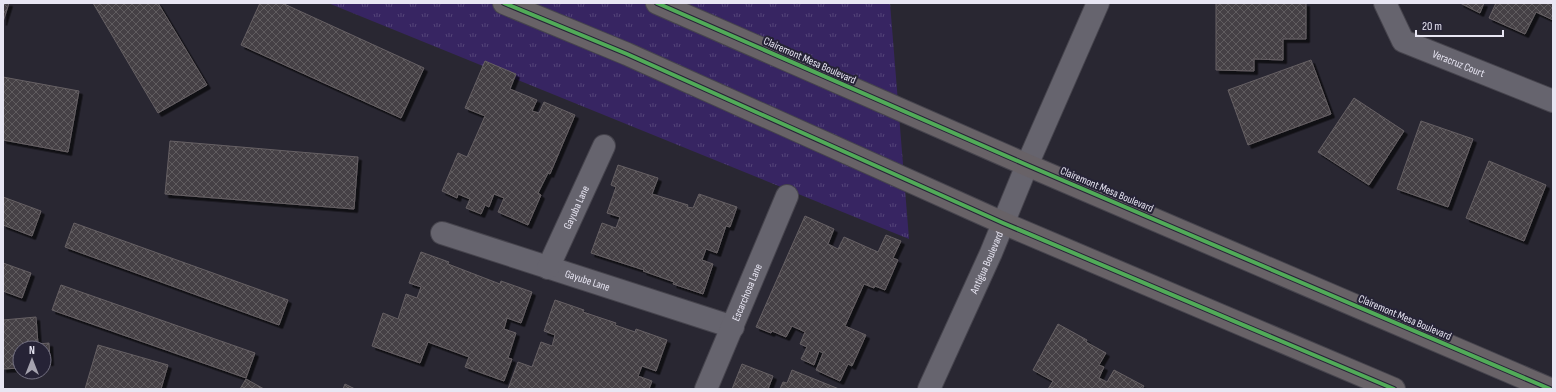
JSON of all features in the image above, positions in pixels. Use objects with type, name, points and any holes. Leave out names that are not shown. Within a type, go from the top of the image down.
[{"type":"main road","points":[[504,3],[639,60],[1003,224],[1394,389]]},
{"type":"main road","name":"Clairemont Mesa Boulevard","points":[[657,3],[1027,165],[1550,389]]},
{"type":"street","name":"Antigua Boulevard","points":[[929,389],[991,253],[1027,165],[1098,3]]},
{"type":"street","name":"Veracruz Court","points":[[1385,3],[1403,41],[1553,101]]},
{"type":"street","name":"Gayuba Lane","points":[[548,268],[604,146]]},
{"type":"street","name":"Escarchosa Lane","points":[[706,389],[787,196]]},
{"type":"street","name":"Gayube Lane","points":[[442,233],[733,327]]},
{"type":"green space","points":[[328,3],[890,3],[909,239]]},
{"type":"building","points":[[3,3],[9,3],[3,22]]},
{"type":"building","points":[[93,3],[158,3],[207,85],[158,113]]},
{"type":"building","points":[[260,3],[282,3],[424,68],[401,118],[241,45]]},
{"type":"building","points":[[1216,3],[1306,3],[1306,39],[1283,39],[1283,60],[1254,59],[1254,71],[1216,70]]},
{"type":"building","points":[[1460,3],[1484,3],[1480,13]]},
{"type":"building","points":[[1496,3],[1553,3],[1553,20],[1536,12],[1525,34],[1489,18]]},
{"type":"building","points":[[1311,60],[1331,114],[1248,145],[1228,90]]},
{"type":"building","points":[[485,61],[516,74],[510,89],[537,100],[532,111],[539,113],[544,102],[575,115],[550,174],[548,173],[538,193],[541,195],[528,225],[498,212],[504,198],[494,194],[489,207],[485,205],[481,214],[466,208],[470,199],[458,194],[457,198],[442,191],[458,153],[467,157],[485,116],[465,108]]},
{"type":"building","points":[[3,77],[79,91],[68,152],[3,140]]},
{"type":"building","points":[[1354,98],[1404,131],[1369,185],[1318,152]]},
{"type":"building","points":[[1421,121],[1473,139],[1448,207],[1397,189]]},
{"type":"building","points":[[170,141],[358,157],[354,209],[165,194]]},
{"type":"building","points":[[1489,161],[1546,185],[1524,241],[1466,218]]},
{"type":"building","points":[[618,165],[658,178],[652,194],[688,205],[687,207],[693,208],[699,194],[737,207],[730,227],[726,226],[717,253],[706,249],[702,260],[713,264],[703,294],[673,284],[674,282],[643,271],[644,270],[591,253],[602,223],[616,228],[620,217],[607,213],[616,187],[611,185]]},
{"type":"building","points":[[3,197],[41,211],[32,236],[3,225]]},
{"type":"building","points":[[805,216],[834,229],[828,244],[838,249],[844,237],[878,252],[886,235],[901,241],[893,258],[898,260],[885,290],[864,284],[845,326],[866,335],[852,366],[848,364],[840,381],[816,370],[823,353],[819,351],[814,365],[801,359],[807,347],[800,344],[805,332],[792,326],[786,337],[772,331],[771,333],[756,327]]},
{"type":"building","points":[[74,223],[288,300],[279,325],[65,247]]},
{"type":"building","points":[[421,252],[449,262],[448,264],[500,284],[501,281],[532,292],[521,323],[507,318],[504,329],[516,333],[508,358],[512,359],[504,381],[465,367],[469,357],[428,342],[420,363],[372,346],[383,313],[398,319],[406,294],[417,298],[421,287],[409,283]]},
{"type":"building","points":[[3,263],[31,273],[22,298],[3,291]]},
{"type":"building","points":[[61,285],[255,353],[246,378],[52,310]]},
{"type":"building","points":[[555,300],[584,310],[583,312],[616,323],[615,325],[635,332],[636,329],[667,340],[656,371],[642,366],[638,376],[652,381],[649,389],[508,389],[518,362],[532,367],[541,342],[552,346],[555,335],[544,331]]},
{"type":"building","points":[[36,317],[38,340],[12,340],[12,368],[3,369],[3,320]]},
{"type":"building","points":[[1058,324],[1087,340],[1086,342],[1106,353],[1099,365],[1104,367],[1099,378],[1107,382],[1114,370],[1144,386],[1142,389],[1048,389],[1053,381],[1033,370]]},
{"type":"building","points":[[98,345],[168,365],[161,389],[85,389]]},
{"type":"building","points":[[742,364],[773,376],[768,389],[732,389]]},
{"type":"building","points":[[792,370],[839,389],[780,389],[783,382],[787,383]]},
{"type":"building","points":[[246,379],[264,389],[240,389]]},
{"type":"building","points":[[345,384],[355,389],[343,389]]},
{"type":"cycle path","points":[[504,3],[627,54],[1003,223],[1394,389]]},
{"type":"cycle path","points":[[657,3],[1027,165],[1550,389]]}]
